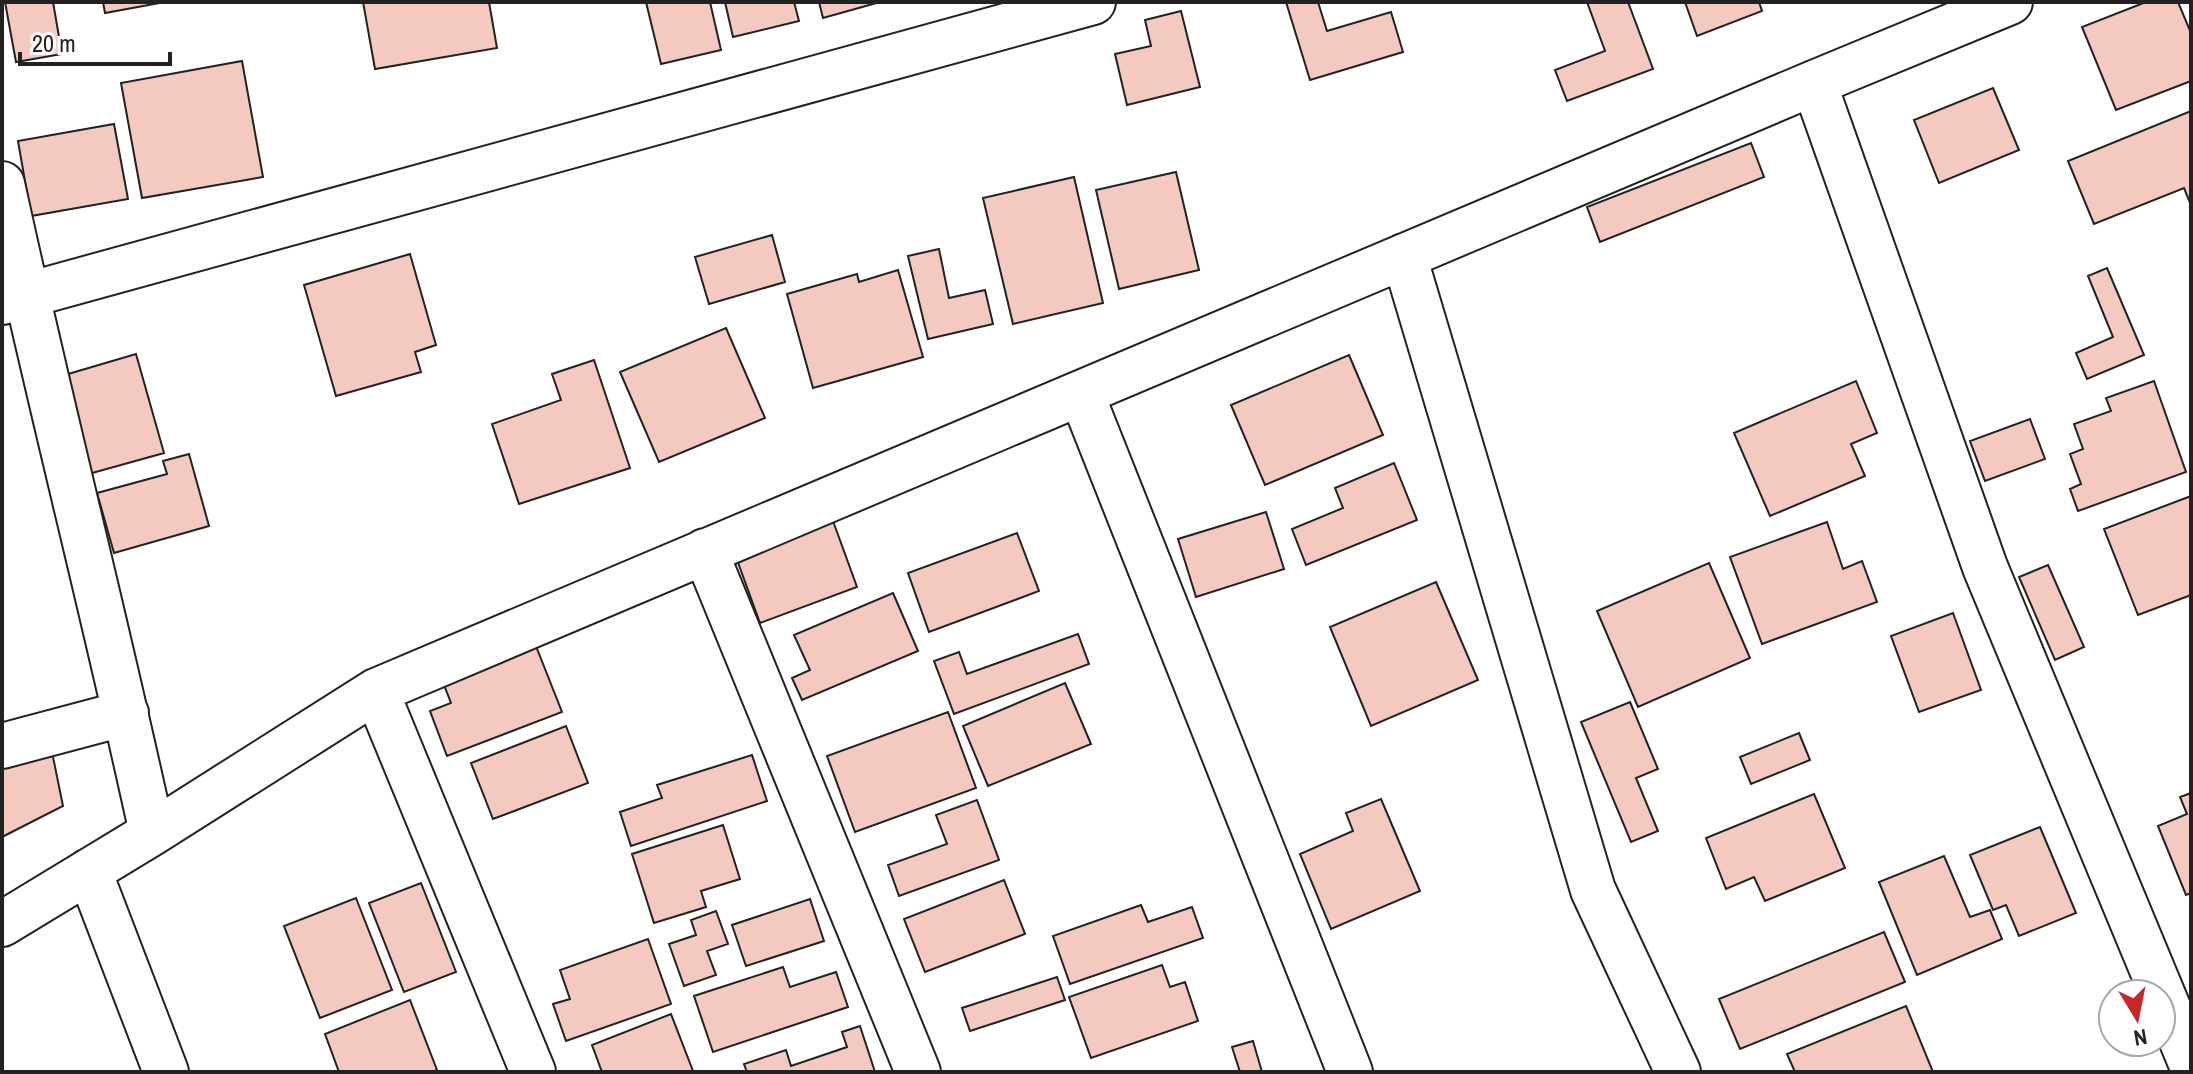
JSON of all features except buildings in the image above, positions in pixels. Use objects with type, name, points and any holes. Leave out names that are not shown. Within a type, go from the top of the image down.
[{"type":"street","points":[[14,299],[1093,2]]},
{"type":"street","points":[[2,924],[376,691],[2010,2]]},
{"type":"street","points":[[1814,83],[1985,567],[2191,1063]]},
{"type":"street","points":[[2,184],[14,299],[126,713],[152,833]]},
{"type":"street","points":[[1404,256],[1593,890],[1678,1072]]},
{"type":"street","points":[[1081,393],[1350,1072]]},
{"type":"street","points":[[705,551],[918,1072]]},
{"type":"street","points":[[376,691],[533,1072]]},
{"type":"street","points":[[2,746],[126,713]]},
{"type":"street","points":[[89,871],[166,1072]]}]
